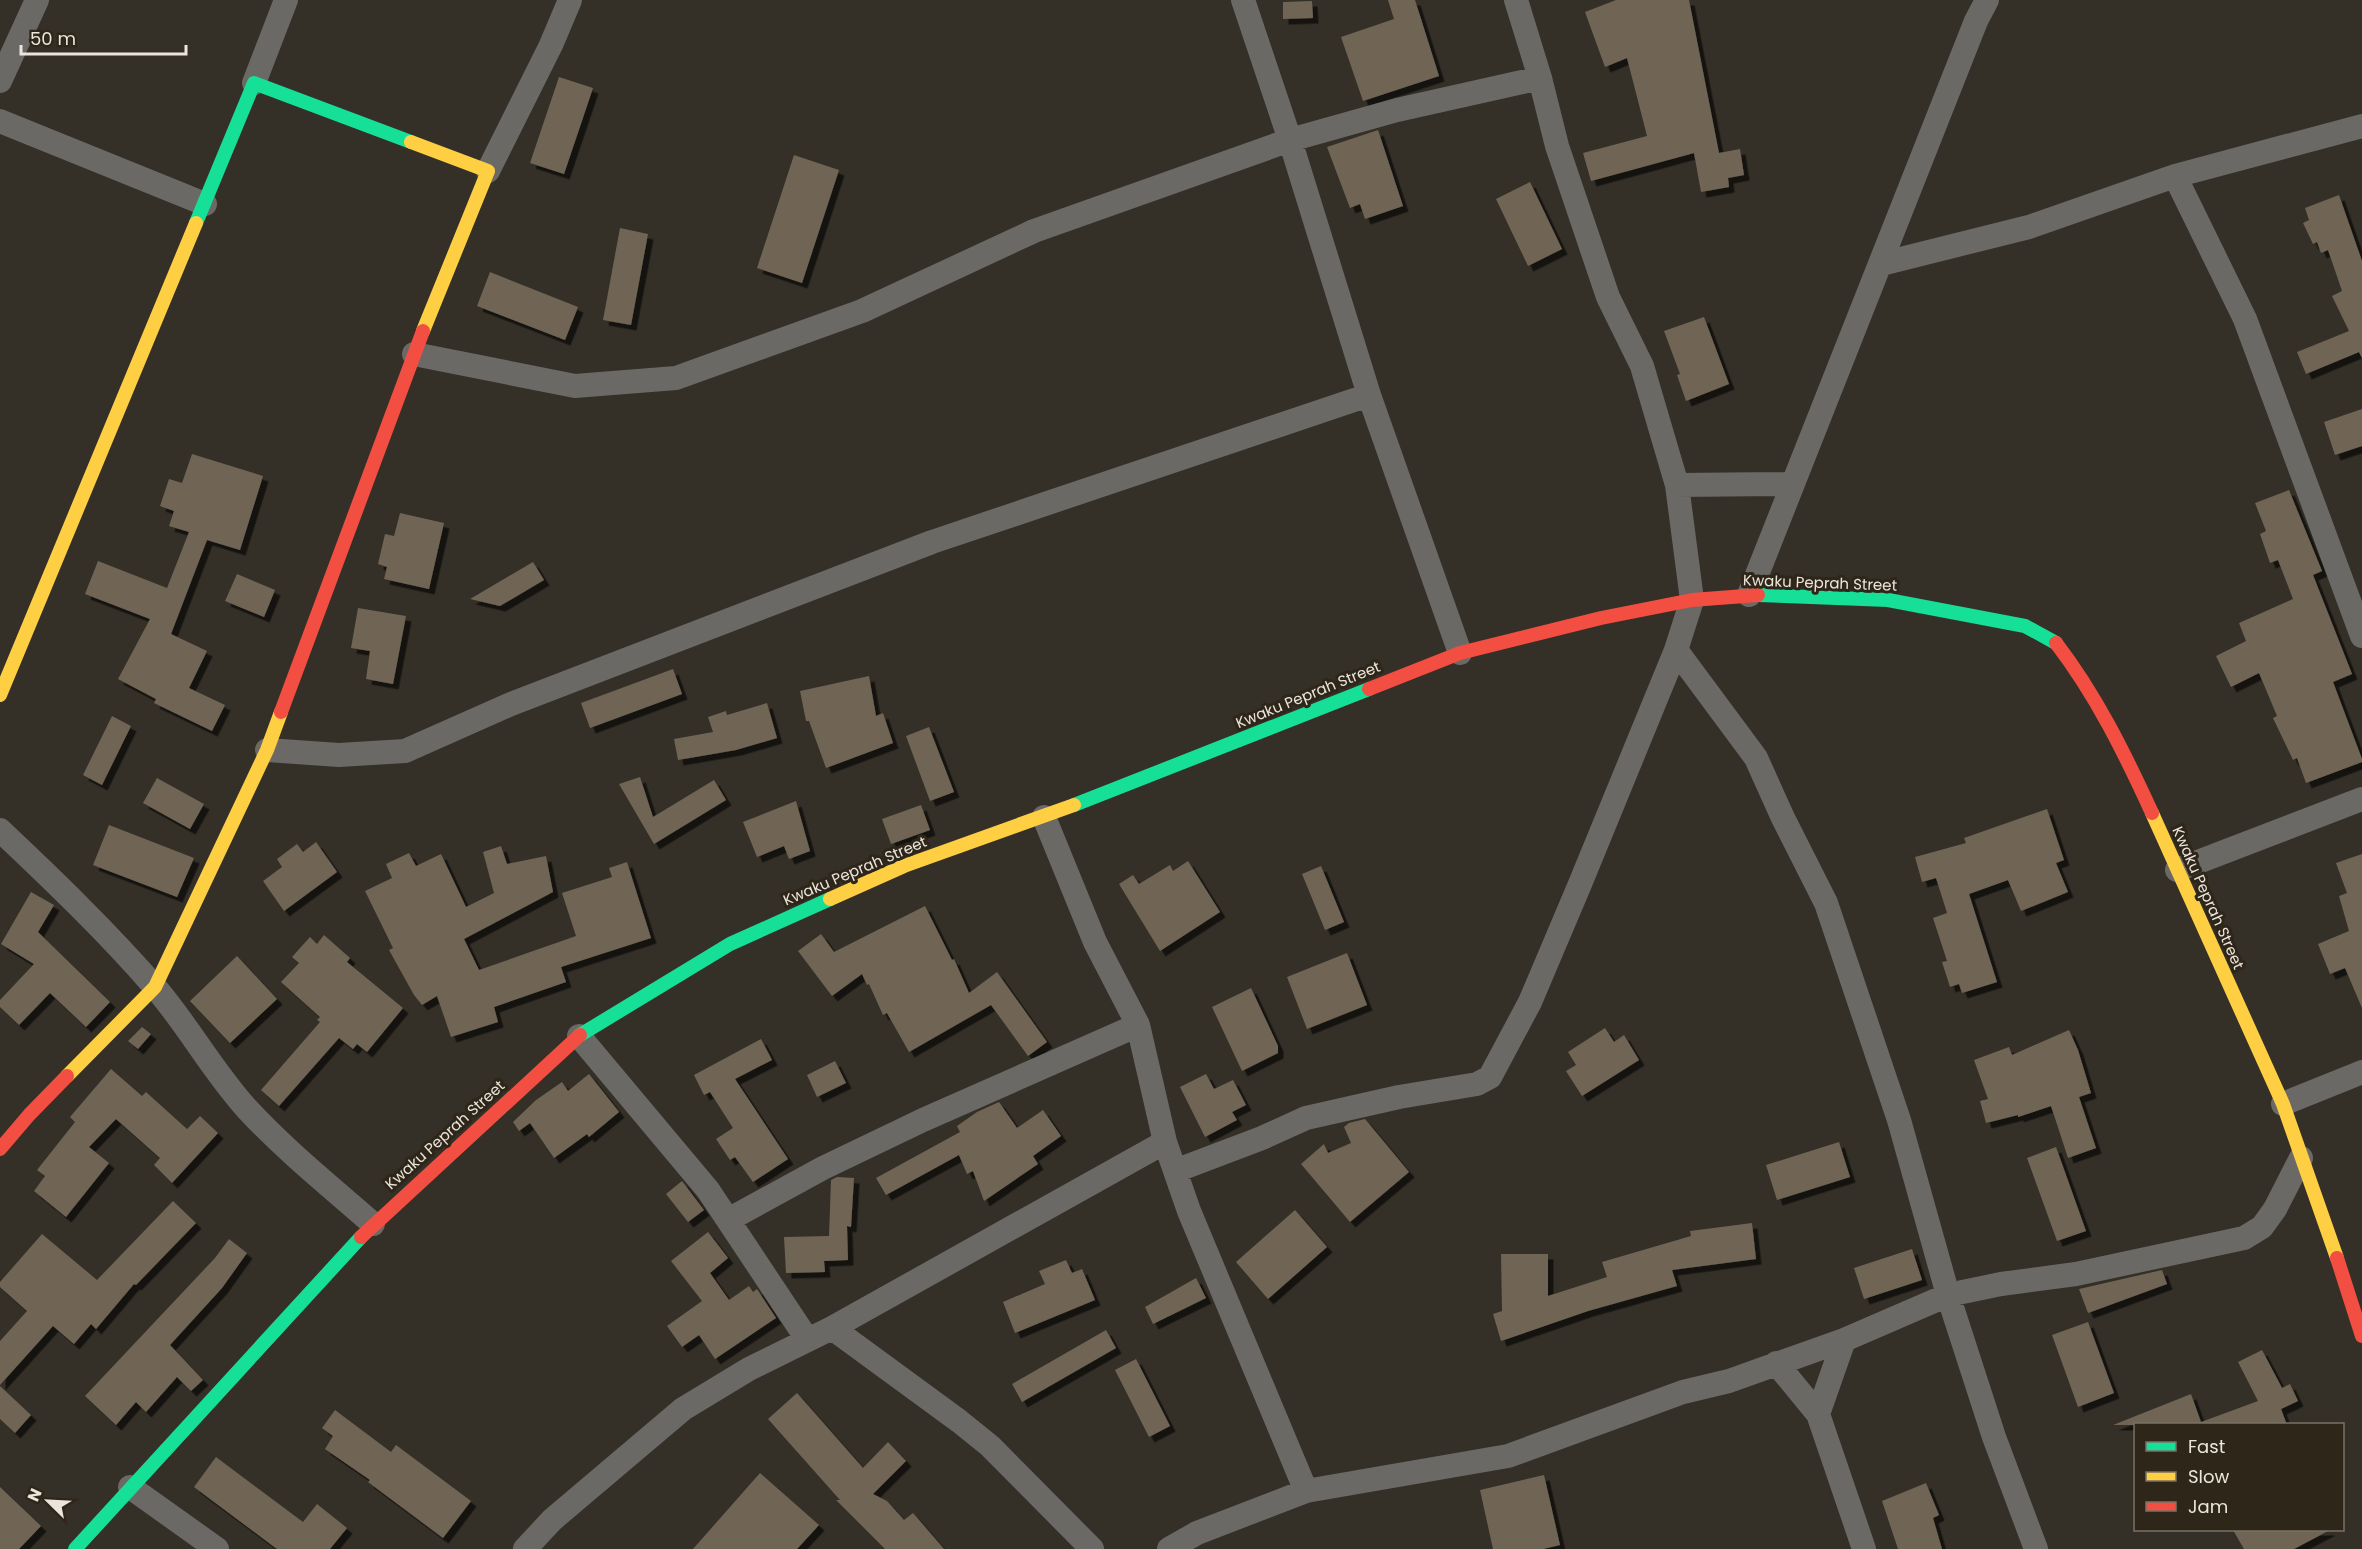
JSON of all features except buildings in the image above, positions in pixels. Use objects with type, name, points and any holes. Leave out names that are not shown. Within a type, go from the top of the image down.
[{"type":"street","points":[[0,81],[37,0]]},
{"type":"street","points":[[0,694],[205,204],[286,0]]},
{"type":"street","points":[[0,1149],[29,1115],[155,987],[267,750],[414,354],[488,171],[551,45],[570,0]]},
{"type":"street","points":[[1243,0],[1290,140],[1369,395],[1460,653]]},
{"type":"street","points":[[1175,1171],[1262,1138],[1306,1118],[1399,1097],[1477,1084],[1490,1077],[1530,1002],[1676,650],[1692,600],[1677,485],[1642,366],[1608,297],[1557,146],[1540,78],[1516,0]]},
{"type":"street","points":[[1749,595],[1881,264],[1977,7]]},
{"type":"street","points":[[414,354],[575,386],[676,378],[862,311],[1034,231],[1290,140],[1397,110],[1540,78]]},
{"type":"street","points":[[254,83],[488,171]]},
{"type":"street","points":[[0,121],[205,204]]},
{"type":"street","points":[[1881,264],[2029,227],[2175,176],[2362,126]]},
{"type":"street","points":[[2175,176],[2245,319],[2362,636]]},
{"type":"street","points":[[267,750],[339,755],[405,751],[511,704],[913,549],[1369,395]]},
{"type":"street","points":[[1677,485],[1793,484]]},
{"type":"street","name":"Kwaku Peprah Street","points":[[75,1549],[373,1224],[579,1036],[730,944],[904,866],[1044,817],[1460,653],[1601,618],[1692,600],[1749,595],[1888,600],[2025,626],[2054,640],[2074,667],[2126,756],[2283,1104],[2362,1336]]},
{"type":"street","points":[[1676,650],[1756,758],[1826,903],[1899,1120],[1948,1295],[1994,1437],[2036,1549]]},
{"type":"street","points":[[2176,870],[2362,799]]},
{"type":"street","points":[[1044,817],[1095,942],[1138,1026],[1165,1142],[1175,1171],[1306,1491]]},
{"type":"street","points":[[0,830],[73,899],[155,987],[218,1074],[248,1110],[298,1159],[373,1224]]},
{"type":"street","points":[[728,1220],[823,1168],[923,1120],[1138,1026]]},
{"type":"street","points":[[579,1036],[708,1190],[807,1339]]},
{"type":"street","points":[[2283,1104],[2362,1072]]},
{"type":"street","points":[[525,1549],[552,1520],[683,1409],[749,1369],[832,1328],[1165,1142]]},
{"type":"street","points":[[1169,1549],[1197,1533],[1306,1491],[1508,1456],[1683,1392],[1729,1381],[1844,1340],[1948,1295],[2001,1284],[2076,1274],[2244,1239],[2262,1227],[2275,1209],[2301,1158]]},
{"type":"street","points":[[832,1328],[990,1446],[1087,1548]]},
{"type":"street","points":[[1818,1414],[1844,1340]]},
{"type":"street","points":[[1776,1363],[1818,1414],[1864,1549]]},
{"type":"street","points":[[130,1487],[217,1549]]},
{"type":"traffic: fast","points":[[196,223],[254,83],[411,142]]},
{"type":"traffic: fast","points":[[1758,595],[1888,600],[2025,626],[2056,643]]},
{"type":"traffic: fast","points":[[1074,805],[1369,689]]},
{"type":"traffic: fast","points":[[580,1035],[730,944],[830,899]]},
{"type":"traffic: fast","points":[[75,1549],[361,1237]]},
{"type":"traffic: slow","points":[[411,142],[488,171],[423,331]]},
{"type":"traffic: slow","points":[[0,695],[196,223]]},
{"type":"traffic: slow","points":[[67,1076],[155,987],[267,750],[281,712]]},
{"type":"traffic: slow","points":[[830,899],[904,866],[1074,805]]},
{"type":"traffic: slow","points":[[2152,813],[2283,1104],[2337,1258]]},
{"type":"traffic: jam","points":[[281,712],[423,331]]},
{"type":"traffic: jam","points":[[1369,689],[1460,653],[1601,618],[1692,600],[1758,595]]},
{"type":"traffic: jam","points":[[2056,643],[2084,683],[2109,725],[2152,813]]},
{"type":"traffic: jam","points":[[361,1237],[580,1035]]},
{"type":"traffic: jam","points":[[0,1149],[67,1076]]},
{"type":"traffic: jam","points":[[2337,1258],[2362,1336]]}]
